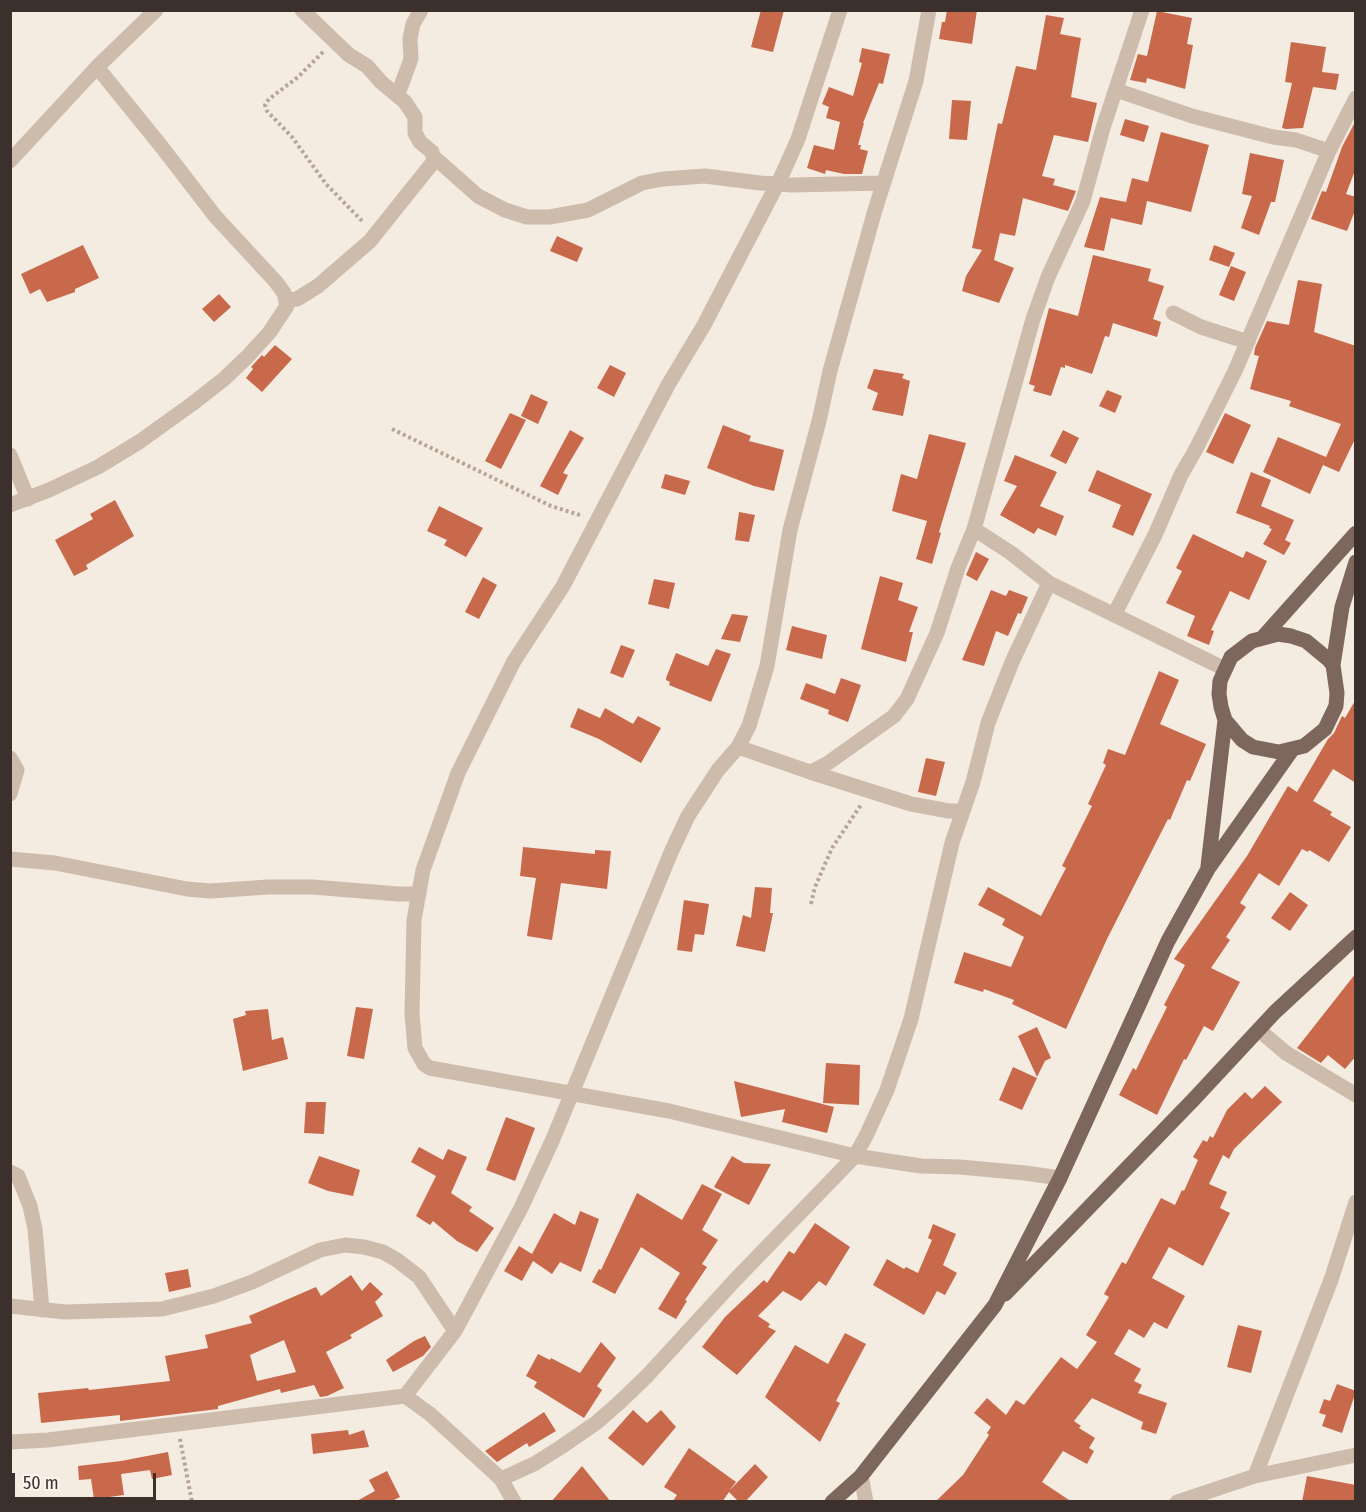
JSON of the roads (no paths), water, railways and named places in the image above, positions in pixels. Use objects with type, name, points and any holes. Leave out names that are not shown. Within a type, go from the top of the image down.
[{"type":"main road","points":[[1356,533],[1264,636],[1241,648],[1231,657],[1225,669],[1220,681],[1219,694],[1225,720],[1242,740],[1253,747],[1279,752],[1292,750],[1304,746],[1325,729],[1336,706],[1337,693],[1333,665],[1342,607],[1356,562]]},
{"type":"main road","points":[[1264,636],[1291,636],[1306,641],[1333,665]]},
{"type":"main road","points":[[1208,869],[1225,720]]},
{"type":"main road","points":[[995,1305],[1060,1178],[1164,951],[1208,869],[1292,750]]},
{"type":"main road","points":[[832,1502],[861,1476],[995,1305],[1259,1030],[1356,937]]},
{"type":"street","points":[[10,161],[97,67],[156,10]]},
{"type":"street","points":[[302,10],[334,42],[367,66],[381,82],[398,94],[413,112],[417,138],[434,156],[478,196],[505,210],[527,217],[550,217],[588,210],[642,183],[663,179],[705,176],[760,183],[805,185],[883,183]]},
{"type":"street","points":[[398,94],[411,59],[410,39],[413,24],[421,10]]},
{"type":"street","points":[[840,10],[798,139],[778,183],[704,325],[668,385],[563,586],[514,662],[479,727],[458,773],[423,870],[419,894],[412,941],[412,1014],[415,1048],[424,1065],[430,1068],[669,1111],[855,1156],[921,1166],[960,1167],[1060,1178]]},
{"type":"street","points":[[405,1396],[455,1331],[521,1208],[572,1094],[688,816],[718,770],[738,747],[749,726],[767,666],[790,530],[830,371],[883,183],[916,81],[929,10]]},
{"type":"street","points":[[810,772],[828,763],[894,716],[907,699],[938,633],[958,568],[974,529],[1033,319],[1048,278],[1083,201],[1142,10]]},
{"type":"street","points":[[10,505],[73,480],[139,442],[216,385],[247,357],[285,311],[284,293],[276,282],[215,216],[97,67]]},
{"type":"street","points":[[1116,90],[1192,116],[1273,137],[1296,140],[1329,151]]},
{"type":"street","points":[[1114,615],[1248,342],[1329,151],[1356,98]]},
{"type":"street","points":[[286,300],[297,299],[318,286],[375,235],[432,164],[434,156]]},
{"type":"street","points":[[1173,313],[1202,327],[1248,342]]},
{"type":"street","points":[[10,455],[28,499]]},
{"type":"street","points":[[974,529],[1011,553],[1049,583],[1225,669]]},
{"type":"street","points":[[501,1479],[534,1464],[561,1447],[596,1423],[620,1402],[855,1156],[886,1090],[911,1019],[952,843],[973,782],[988,723],[1011,662],[1049,583]]},
{"type":"street","points":[[738,747],[870,792],[935,809],[962,810]]},
{"type":"street","points":[[10,758],[17,774],[10,794]]},
{"type":"street","points":[[10,858],[55,863],[187,890],[210,891],[286,886],[419,894]]},
{"type":"street","points":[[1259,1030],[1286,1053],[1356,1095]]},
{"type":"street","points":[[10,1172],[18,1176],[30,1206],[35,1229],[42,1310]]},
{"type":"street","points":[[1255,1476],[1331,1280],[1356,1202]]},
{"type":"street","points":[[10,1306],[65,1312],[162,1309],[214,1296],[252,1282],[320,1250],[345,1245],[382,1252],[411,1270],[427,1288],[455,1331]]},
{"type":"street","points":[[10,1442],[48,1440],[405,1396],[430,1414],[501,1479],[514,1502]]},
{"type":"street","points":[[1177,1502],[1255,1476],[1356,1455]]},
{"type":"street","points":[[861,1476],[866,1502]]}]
